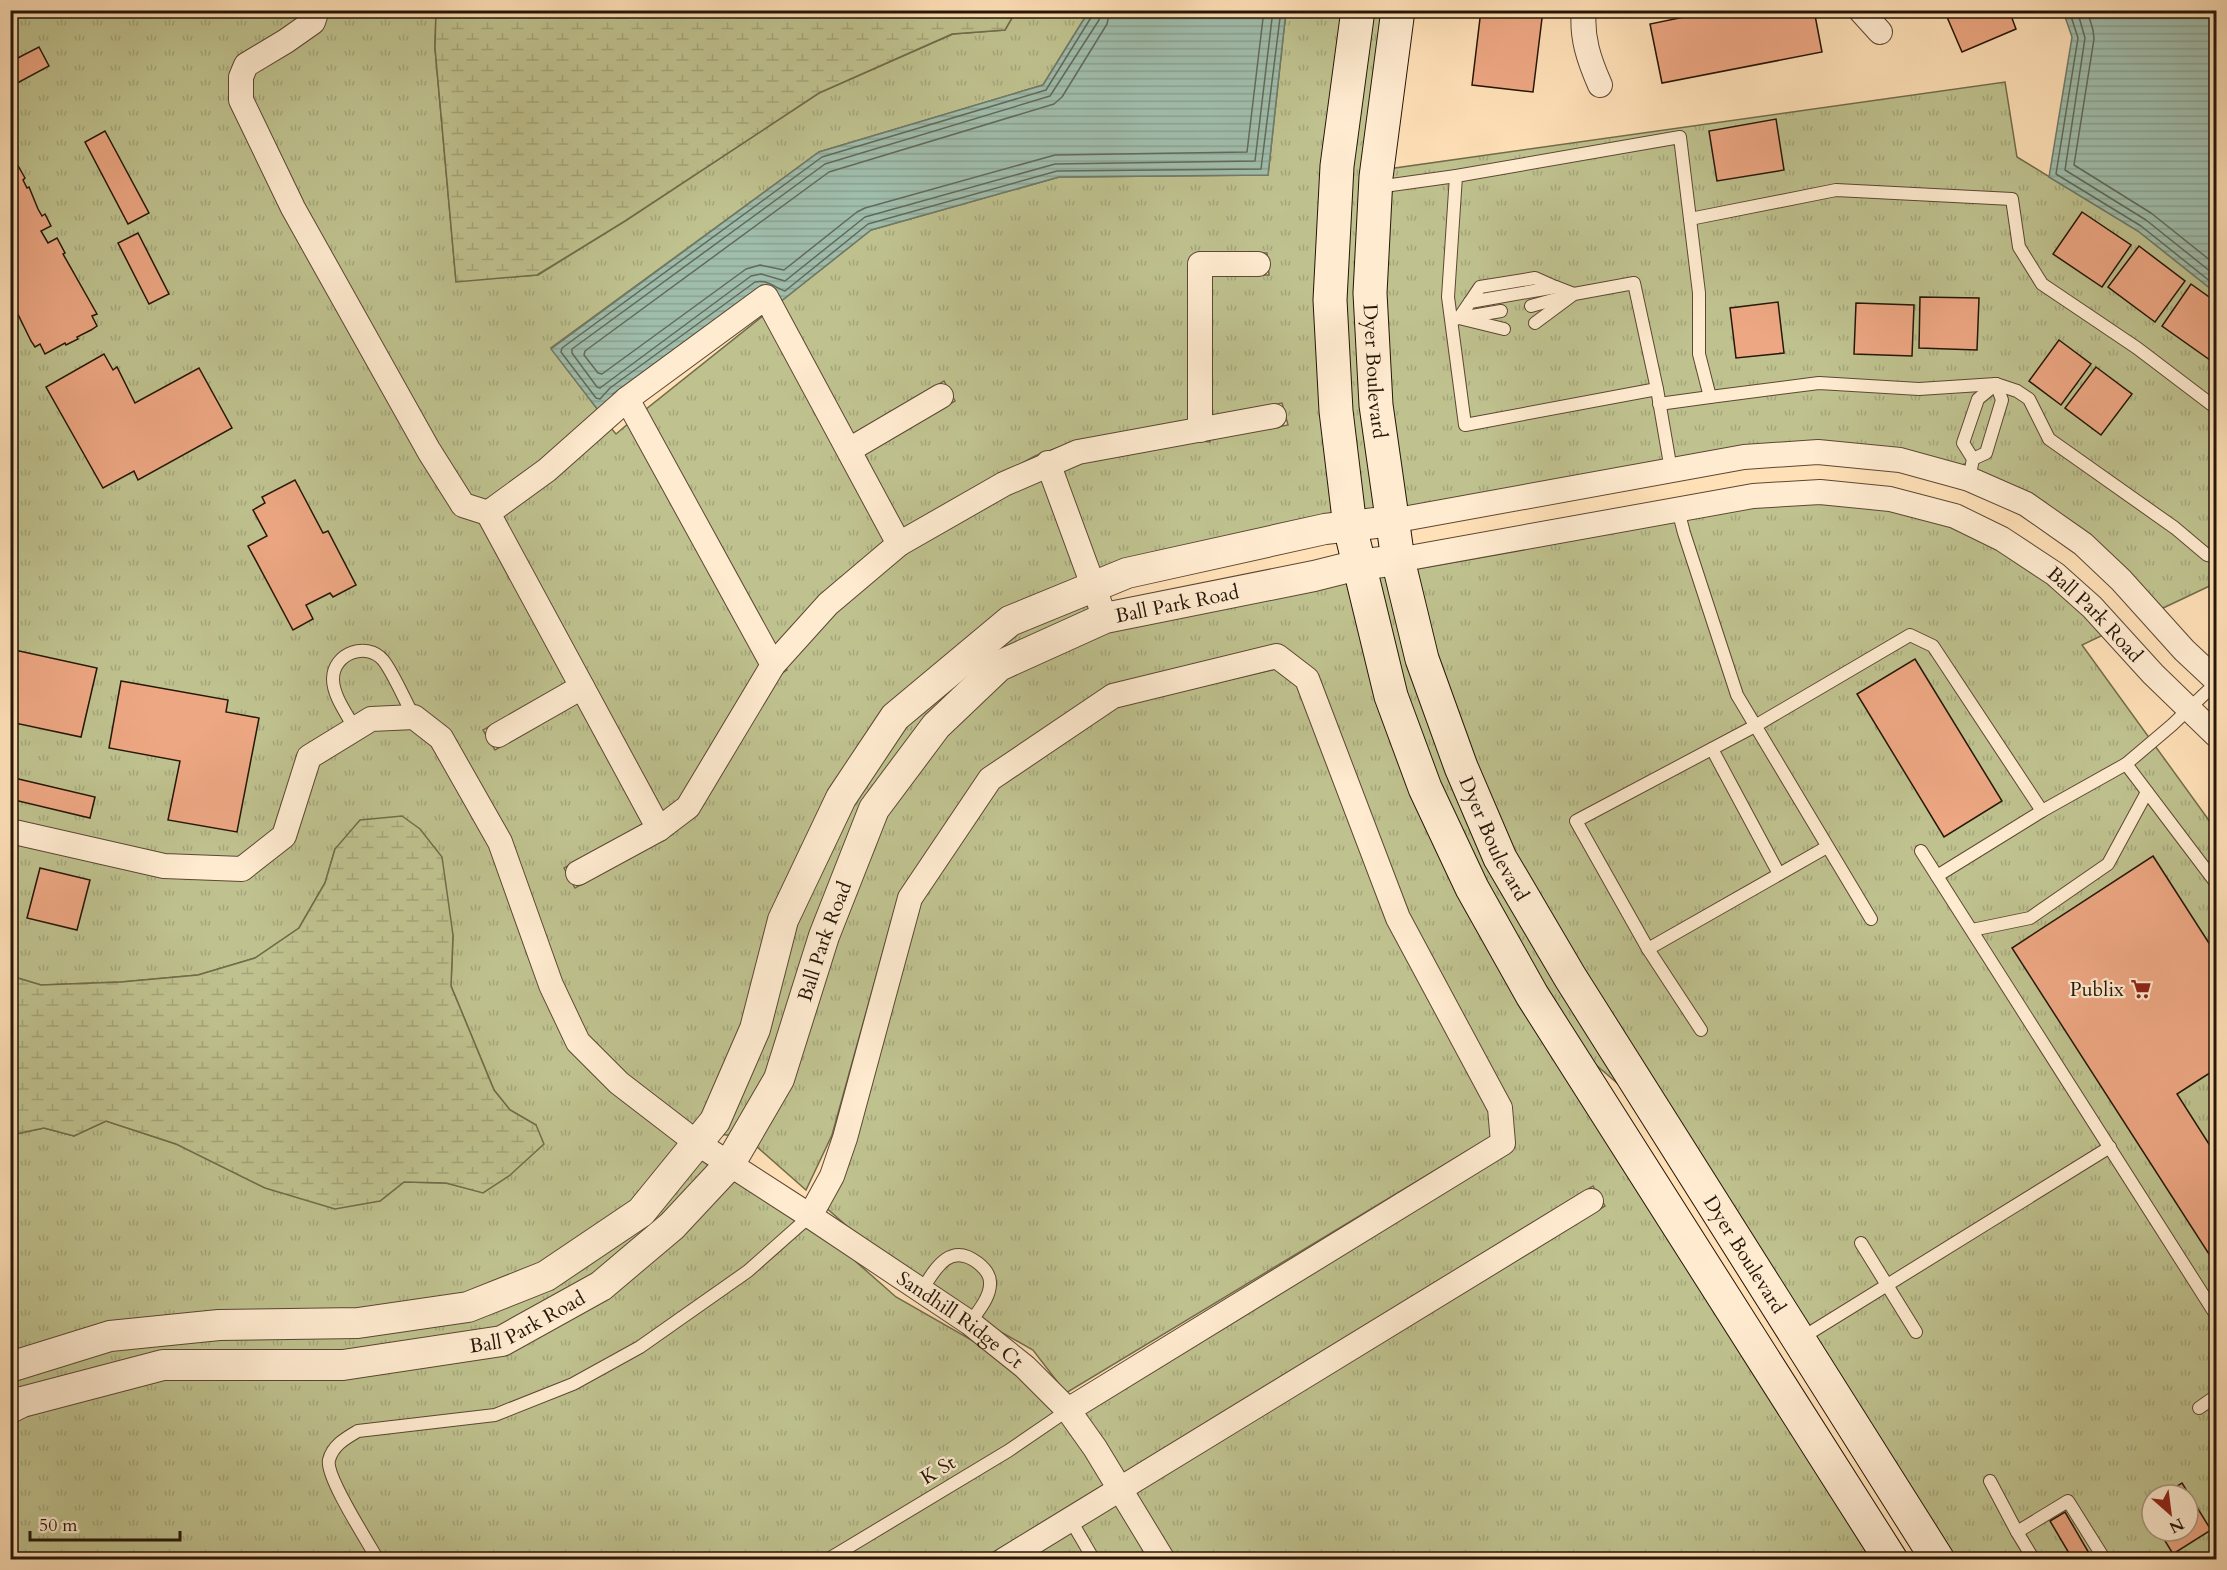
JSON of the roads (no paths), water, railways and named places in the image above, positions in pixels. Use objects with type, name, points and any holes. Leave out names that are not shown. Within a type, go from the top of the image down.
[{"type":"main road","name":"Dyer Boulevard","points":[[1358,10],[1336,166],[1330,300],[1336,411],[1350,527],[1391,696],[1425,788],[1472,888],[1532,995],[1891,1560]]},
{"type":"main road","name":"Dyer Boulevard","points":[[1398,10],[1375,187],[1370,293],[1376,405],[1392,521],[1398,560],[1422,659],[1461,767],[1500,858],[1570,977],[1938,1560]]},
{"type":"main road","points":[[1573,1059],[1616,1095],[1752,1310],[1799,1340]]},
{"type":"main road","points":[[1787,1394],[1804,1392],[1819,1398],[1921,1560]]},
{"type":"street","points":[[317,10],[312,22],[286,42],[246,65],[242,77],[241,100],[293,208],[429,451],[463,505],[488,513],[659,829]]},
{"type":"street","points":[[1584,10],[1583,36],[1591,66],[1600,85]]},
{"type":"street","points":[[1860,10],[1880,32]]},
{"type":"street","points":[[1200,429],[1200,264],[1258,264]]},
{"type":"street","points":[[488,513],[546,470],[627,399],[766,297],[899,544]]},
{"type":"street","points":[[849,450],[941,396]]},
{"type":"street","points":[[627,399],[773,664]]},
{"type":"street","points":[[578,873],[659,829],[688,807],[773,664],[828,604],[899,544],[1004,484],[1078,452],[1274,416]]},
{"type":"street","name":"Ball Park Road","points":[[10,1367],[110,1336],[219,1324],[358,1323],[468,1306],[546,1276],[640,1212],[714,1121],[755,1029],[783,920],[841,798],[895,717],[1010,621],[1127,573],[1325,529],[1392,521],[1744,457],[1818,452],[1900,460],[1971,469],[2026,504],[2083,544],[2121,580],[2184,650],[2217,682]]},
{"type":"street","points":[[1048,464],[1105,618]]},
{"type":"street","points":[[1955,516],[1971,469]]},
{"type":"street","points":[[1671,471],[1678,510]]},
{"type":"street","name":"Ball Park Road","points":[[10,1408],[21,1402],[163,1365],[343,1365],[502,1341],[601,1286],[672,1226],[729,1165],[779,1079],[824,936],[874,809],[936,726],[999,666],[1105,618],[1358,565],[1398,560],[1753,496],[1820,492],[1890,499],[1955,516],[2002,539],[2055,574],[2092,607],[2153,674],[2217,735]]},
{"type":"street","points":[[810,1216],[832,1176],[845,1138],[910,898],[990,779],[1113,696],[1277,656],[1307,679],[1398,918],[1500,1108],[1503,1143],[1068,1410]]},
{"type":"street","points":[[498,735],[582,687]]},
{"type":"street","points":[[10,831],[164,866],[242,869],[284,836],[309,757],[371,719],[414,717]]},
{"type":"street","name":"Sandhill Ridge Ct","points":[[414,717],[441,738],[500,842],[551,985],[578,1042],[619,1083],[697,1143],[922,1290],[970,1323],[1025,1367],[1068,1410],[1095,1448],[1163,1560]]},
{"type":"street","points":[[1011,1558],[1070,1519],[1591,1201]]},
{"type":"lane","points":[[1375,187],[1456,176],[1680,137],[1699,293],[1699,354],[1710,397]]},
{"type":"lane","points":[[1456,176],[1448,297],[1455,320],[1465,425],[1656,389]]},
{"type":"lane","points":[[1690,219],[1836,190],[2012,198],[2019,247],[2042,284],[2137,348],[2217,408]]},
{"type":"lane","points":[[1574,294],[1533,314],[1574,294],[1634,283],[1671,471]]},
{"type":"lane","points":[[1455,320],[1470,302],[1556,287],[1574,294]]},
{"type":"lane","points":[[1455,320],[1503,320],[1455,320]]},
{"type":"lane","points":[[1659,404],[1819,382],[1918,389],[1996,384],[2017,391],[2029,399],[2049,439],[2175,528],[2207,555],[2217,557]]},
{"type":"lane","points":[[1996,384],[2002,400],[1986,453],[1971,469],[1963,443],[1978,399],[1996,384]]},
{"type":"lane","points":[[1678,510],[1737,695],[1871,919]]},
{"type":"lane","points":[[1701,1030],[1648,949],[1576,821],[1755,726],[1910,635],[1933,646],[2042,811]]},
{"type":"lane","points":[[355,729],[335,692],[333,677],[335,668],[343,657],[358,650],[371,651],[383,660],[414,717]]},
{"type":"lane","points":[[1937,876],[2042,811],[2126,764],[2190,709],[2217,682]]},
{"type":"lane","points":[[1713,748],[1779,874]]},
{"type":"lane","points":[[2126,764],[2217,883]]},
{"type":"lane","points":[[1972,930],[2030,918],[2108,864],[2147,792]]},
{"type":"lane","points":[[1648,949],[1827,847]]},
{"type":"lane","points":[[1920,851],[2217,1315]]},
{"type":"lane","points":[[1799,1340],[2110,1147]]},
{"type":"lane","points":[[378,1560],[331,1477],[329,1460],[340,1441],[358,1431],[495,1415],[573,1384],[640,1347],[748,1271],[810,1216]]},
{"type":"lane","points":[[1861,1243],[1917,1332]]},
{"type":"lane","points":[[922,1290],[943,1261],[956,1255],[970,1257],[984,1268],[990,1281],[986,1299],[970,1323]]},
{"type":"lane","points":[[2199,1408],[2217,1396]]},
{"type":"lane","name":"K St","points":[[827,1560],[1008,1450],[1068,1410]]},
{"type":"lane","points":[[1990,1481],[2034,1560]]},
{"type":"lane","points":[[2017,1532],[2068,1501],[2104,1560]]},
{"type":"lane","points":[[1070,1519],[1094,1560]]},
{"type":"water","points":[[1089,11],[1286,11],[1268,175],[1059,177],[871,230],[780,302],[775,292],[759,287],[613,394],[598,410],[551,349],[819,152],[1043,85]]},
{"type":"water","points":[[2063,11],[2216,11],[2216,293],[2138,231],[2049,177],[2072,37]]},
{"type":"place","name":"Publix","points":[[2141,989]]}]
